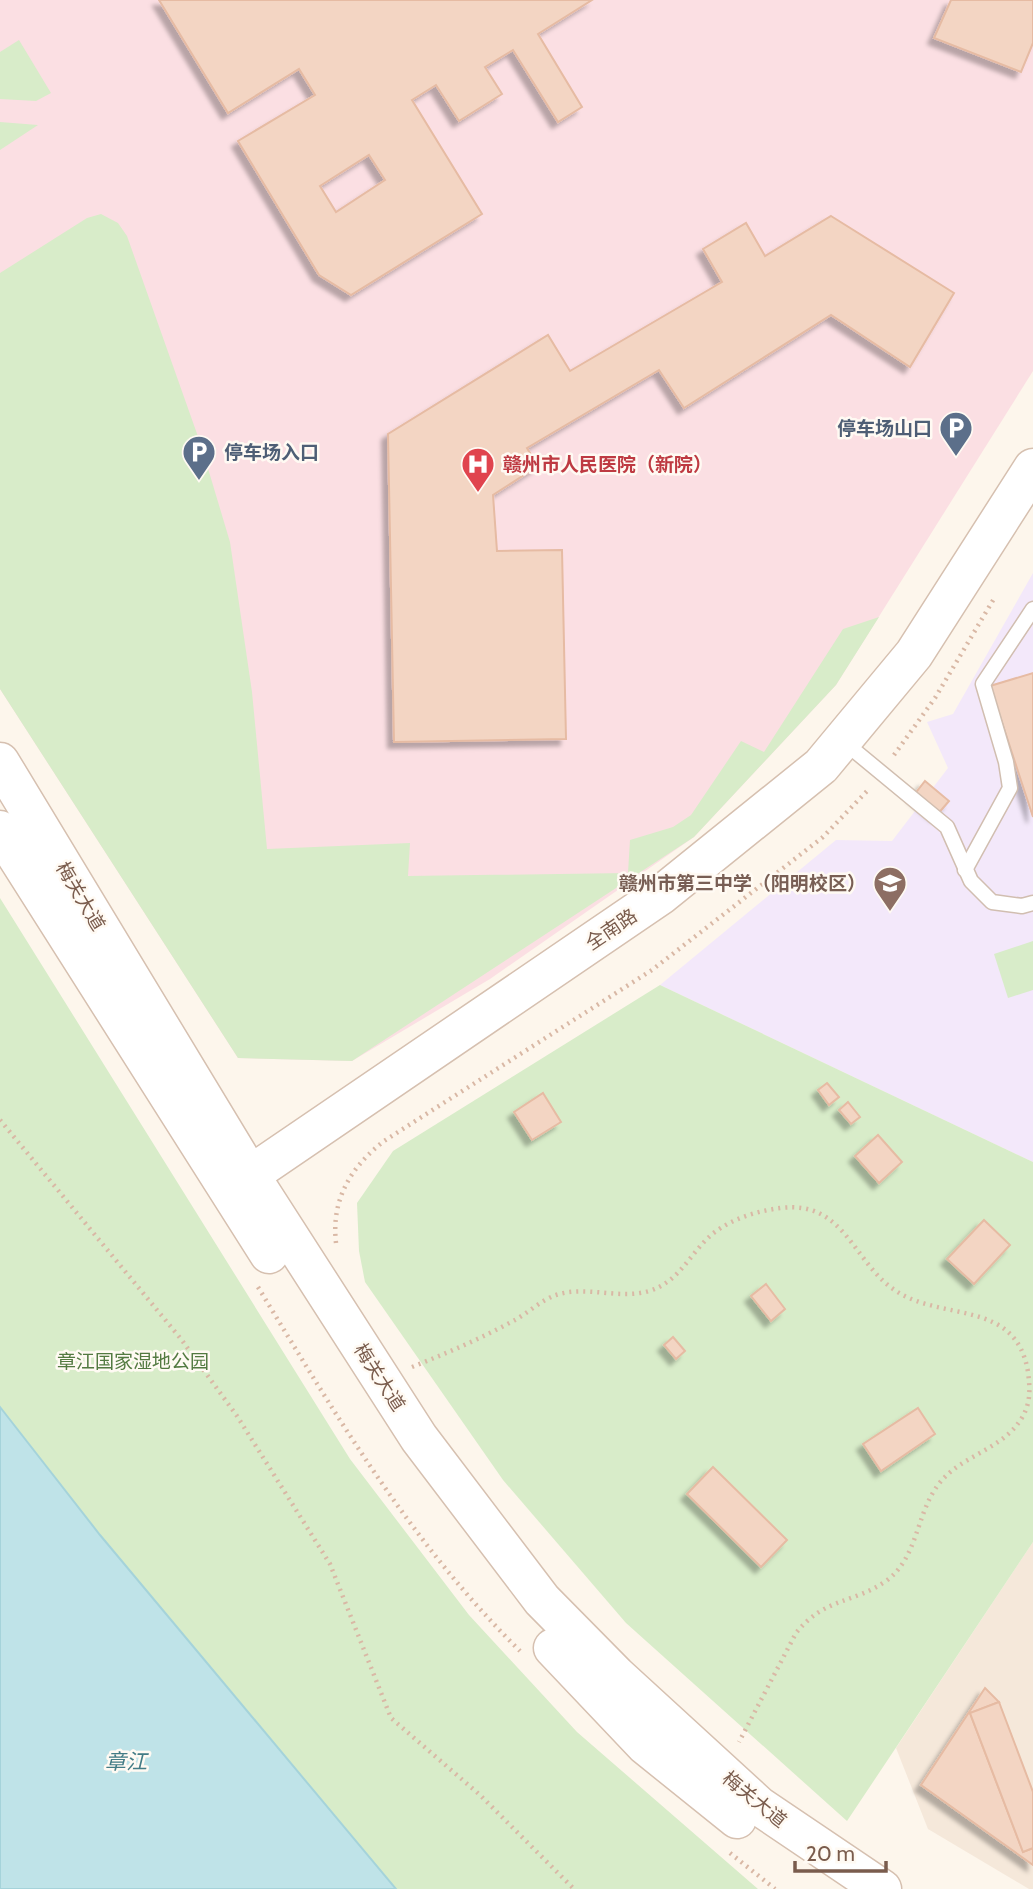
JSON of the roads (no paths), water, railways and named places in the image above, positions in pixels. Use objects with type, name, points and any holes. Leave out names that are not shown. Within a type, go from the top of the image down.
[{"type":"main road","name":"全南路","points":[[237,1181],[661,895],[821,766],[914,654],[1033,468]]},
{"type":"main road","name":"梅关大道","points":[[0,762],[237,1181],[402,1457],[542,1636],[645,1745],[750,1829],[841,1889]]},
{"type":"main road","name":"梅关大道","points":[[0,830],[237,1181],[419,1438],[542,1600],[616,1675],[759,1806],[882,1889]]},
{"type":"lane","points":[[965,870],[1010,788],[1006,762],[984,684],[1033,609]]},
{"type":"lane","points":[[843,741],[947,827],[971,881],[992,902],[1022,906],[1033,902]]},
{"type":"water","name":"章江","points":[[0,1407],[100,1535],[396,1889],[0,1889]]},
{"type":"place","name":"停车场山口","points":[[956,458]]},
{"type":"place","name":"停车场入口","points":[[199,482]]},
{"type":"place","name":"赣州市人民医院（新院）","points":[[478,494]]},
{"type":"place","name":"赣州市第三中学（阳明校区）","points":[[890,913]]},
{"type":"park label","name":"章江国家湿地公园","points":[[133,1361]]}]
